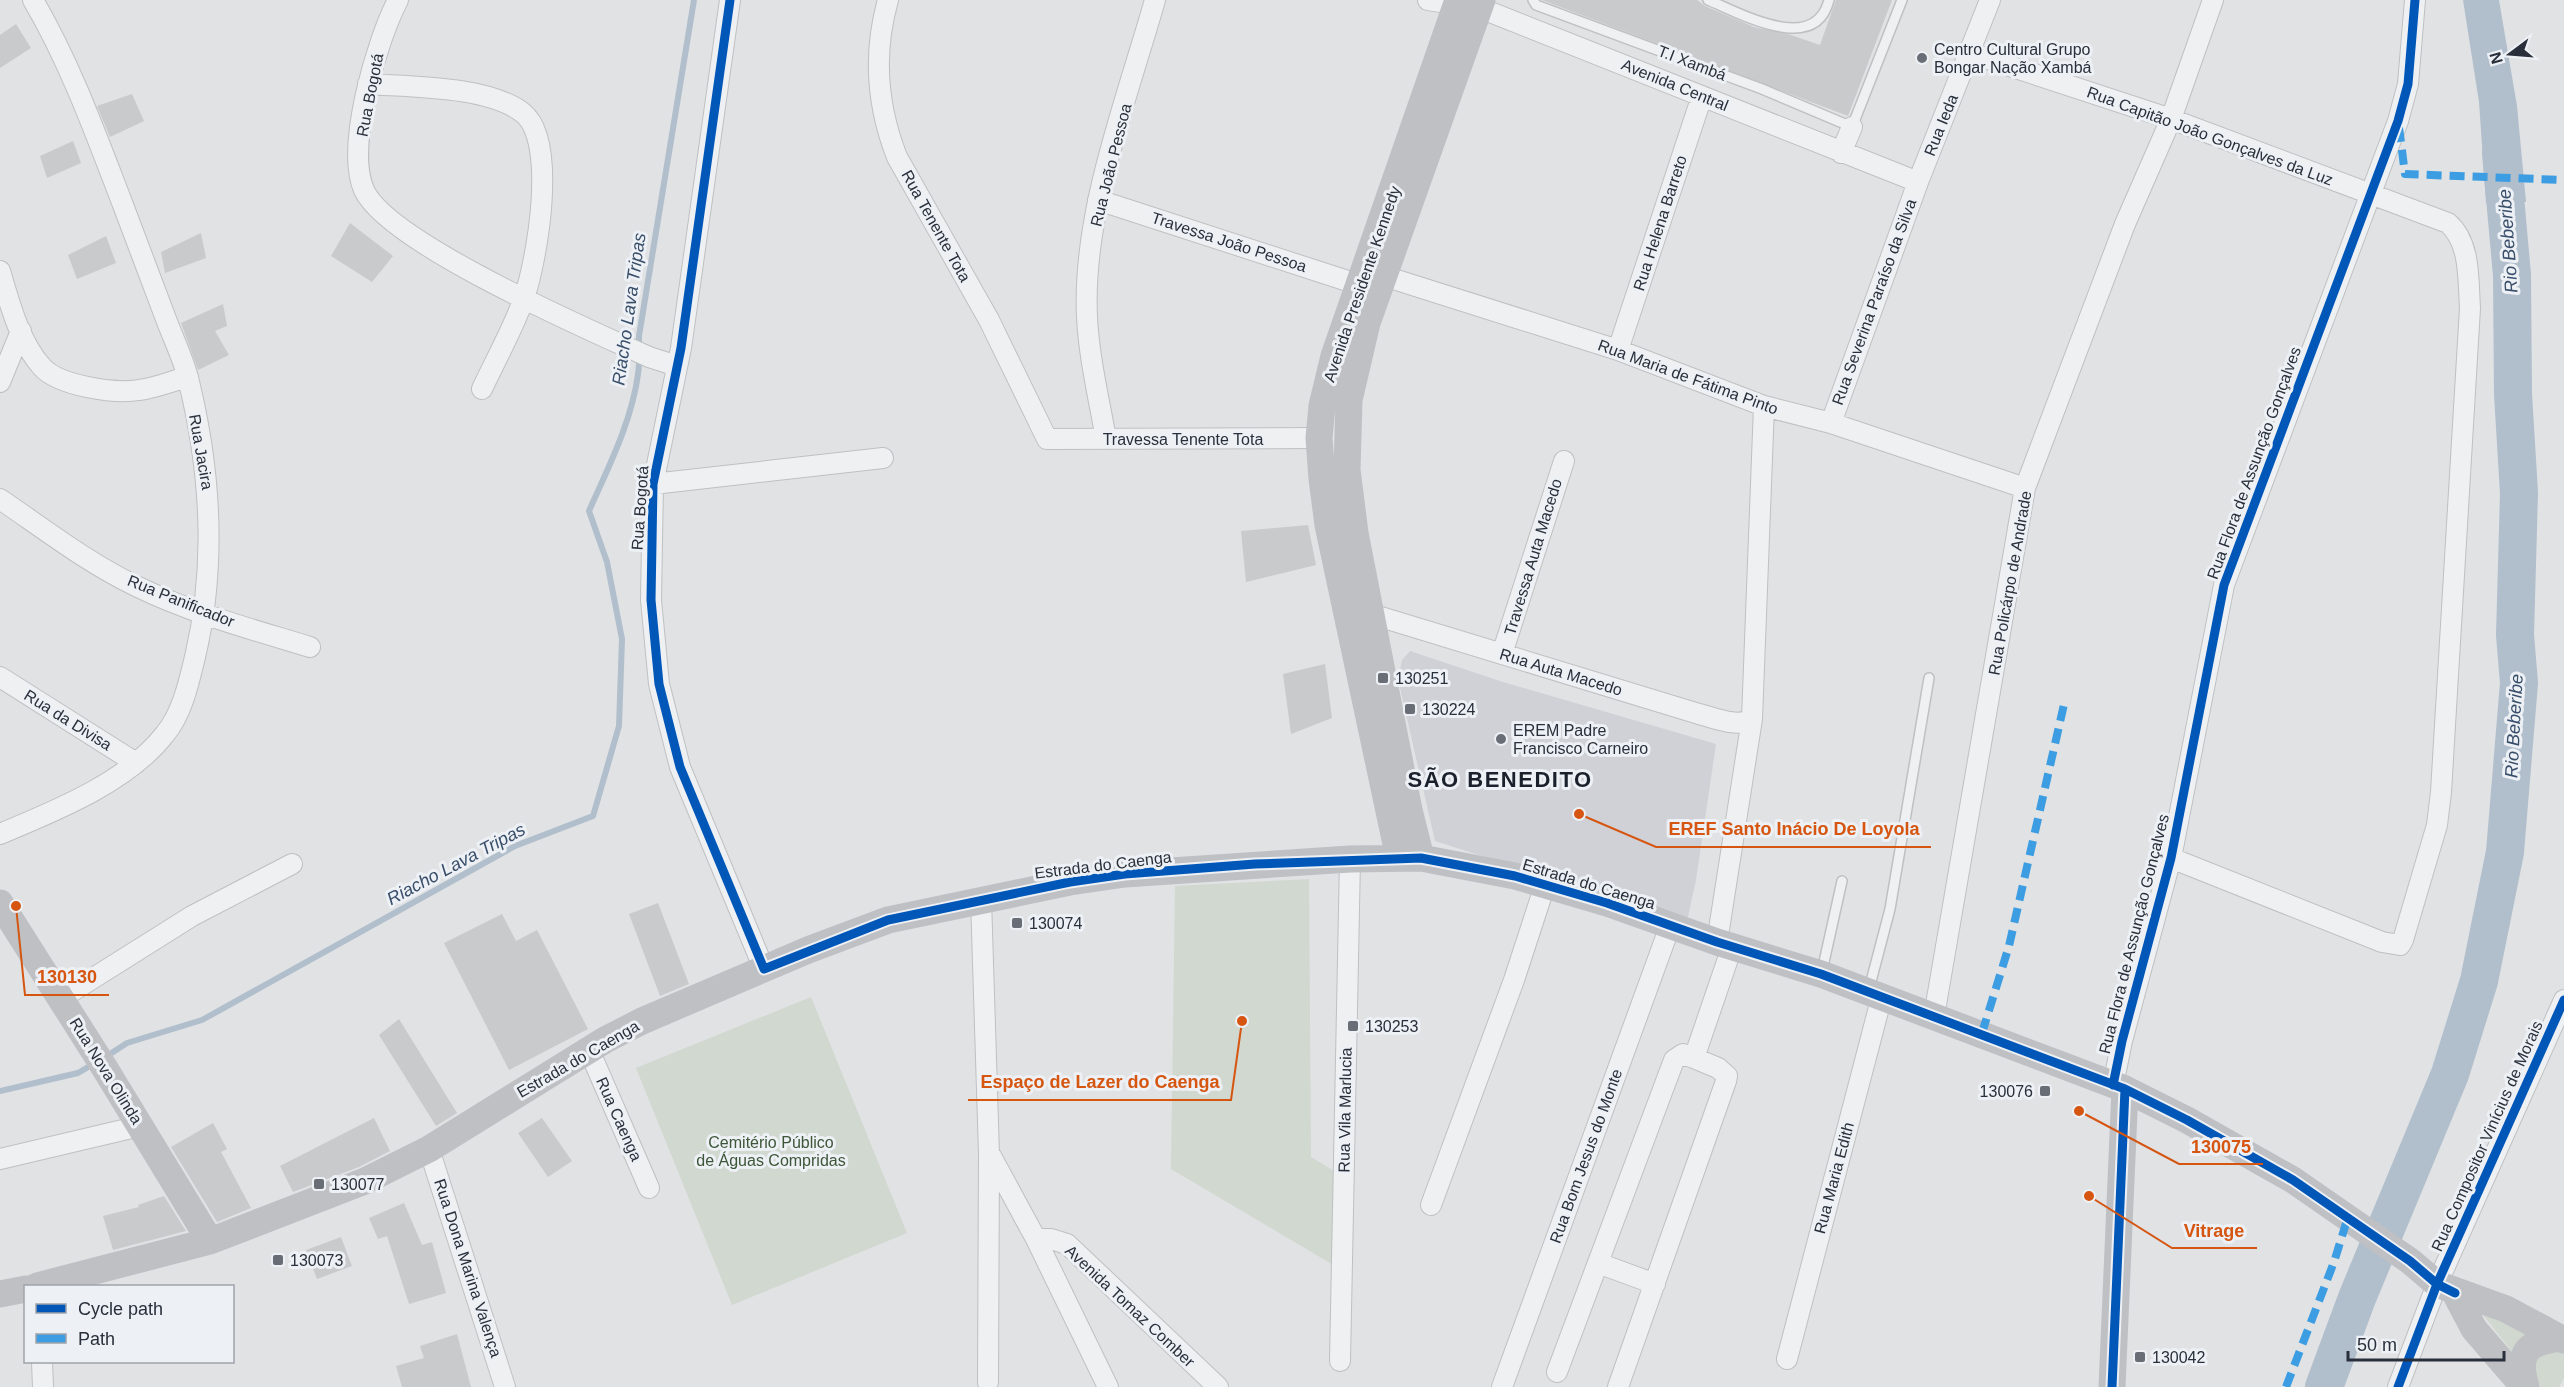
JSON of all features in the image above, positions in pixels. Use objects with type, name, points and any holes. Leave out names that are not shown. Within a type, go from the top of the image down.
[{"type":"main road","name":"Avenida Presidente Kennedy","points":[[1410,858],[1328,525],[1319,438],[1322,406],[1334,357],[1372,280],[1469,3]]},
{"type":"main road","name":"Avenida Presidente Kennedy","points":[[1372,280],[1367,323],[1349,400],[1347,470],[1355,533],[1409,810],[1410,858]]},
{"type":"main road","name":"Estrada do Caenga","points":[[44,1285],[210,1241],[365,1181],[429,1149],[589,1050],[642,1021],[888,920],[981,899],[1125,874],[1350,859],[1410,858],[1545,885],[1607,903],[1724,944],[1821,974],[2119,1087],[2187,1120],[2293,1180],[2446,1288]]},
{"type":"main road","name":"Rua Nova Olinda","points":[[0,903],[210,1241]]},
{"type":"main road","points":[[2112,1387],[2119,1087]]},
{"type":"main road","points":[[2446,1288],[2506,1309],[2563,1339]]},
{"type":"main road","points":[[2446,1288],[2474,1329],[2525,1387]]},
{"type":"main road","points":[[0,1294],[24,1289]]},
{"type":"main road","points":[[2525,1387],[2522,1360],[2529,1347],[2540,1341],[2563,1339]]},
{"type":"street","name":"Rua Jacira","points":[[0,834],[68,804],[136,763],[167,732],[180,706],[205,615],[210,510],[188,377],[79,92],[58,45],[33,0]]},
{"type":"street","name":"Rua Bogotá","points":[[398,0],[387,21],[368,84],[363,114],[360,175],[372,203],[390,220],[473,272],[614,341],[649,357],[677,366]]},
{"type":"street","name":"Rua Bogotá","points":[[730,0],[677,366],[653,484],[651,600],[659,684],[680,767],[764,969]]},
{"type":"street","name":"Rua Tenente Tota","points":[[888,0],[880,45],[879,89],[886,128],[897,157],[989,320],[1047,439]]},
{"type":"street","name":"Rua João Pessoa","points":[[1106,439],[1087,317],[1088,269],[1098,200],[1155,0]]},
{"type":"street","name":"Avenida Central","points":[[1428,0],[1469,3],[1918,182]]},
{"type":"street","name":"Rua Ieda","points":[[1918,182],[1990,0]]},
{"type":"street","name":"Rua Policárpo de Andrade","points":[[1934,1016],[2025,488],[2125,224],[2171,119],[2214,0]]},
{"type":"street","name":"Rua Flora de Assunção Gonçalves","points":[[2119,1087],[2122,1041],[2171,858],[2223,585],[2371,195],[2408,84],[2415,0]]},
{"type":"street","name":"Rua Capitão João Gonçalves da Luz","points":[[1970,53],[2171,119],[2448,223],[2457,231],[2462,244],[2470,308],[2441,792],[2437,825],[2403,940],[2400,945],[2394,946],[2382,942],[2171,858]]},
{"type":"street","points":[[368,84],[455,90],[505,103],[525,114],[536,130],[541,158],[542,217],[524,298],[482,389]]},
{"type":"street","name":"Rua Helena Barreto","points":[[1617,350],[1702,96]]},
{"type":"street","points":[[1841,153],[1852,127]]},
{"type":"street","name":"Rua Severina Paraíso da Silva","points":[[1831,423],[1918,182]]},
{"type":"street","name":"Travessa João Pessoa","points":[[1098,200],[1372,280]]},
{"type":"street","points":[[0,271],[28,348],[44,369],[71,383],[108,390],[138,391],[188,377]]},
{"type":"street","name":"Rua Maria de Fátima Pinto","points":[[1372,280],[1617,350],[1764,406],[1831,423],[2025,488]]},
{"type":"street","points":[[0,382],[21,331]]},
{"type":"street","points":[[1694,1058],[1724,944],[1752,719],[1764,406]]},
{"type":"street","name":"Travessa Tenente Tota","points":[[1047,439],[1319,438]]},
{"type":"street","points":[[653,484],[883,458]]},
{"type":"street","name":"Travessa Auta Macedo","points":[[1503,654],[1563,461]]},
{"type":"street","name":"Rua Panificador","points":[[0,498],[75,550],[135,586],[205,615],[310,646]]},
{"type":"street","name":"Rua Auta Macedo","points":[[1371,615],[1699,714],[1731,722],[1752,719]]},
{"type":"street","name":"Rua da Divisa","points":[[0,677],[136,763]]},
{"type":"street","name":"Rua Vila Marlucia","points":[[1340,1361],[1350,859]]},
{"type":"street","points":[[60,999],[192,916],[292,864]]},
{"type":"street","points":[[1431,1205],[1514,980],[1545,885]]},
{"type":"street","points":[[981,899],[989,1154],[988,1382]]},
{"type":"street","name":"Rua Bom Jesus do Monte","points":[[1502,1387],[1670,926]]},
{"type":"street","name":"Rua Maria Edith","points":[[1787,1359],[1875,994]]},
{"type":"street","name":"Rua Compositor Vinícius de Morais","points":[[2398,1387],[2446,1288],[2564,1000]]},
{"type":"street","name":"Rua Caenga","points":[[589,1050],[649,1188]]},
{"type":"street","points":[[1557,1372],[1674,1060],[1683,1054],[1723,1071],[1727,1076],[1618,1387]]},
{"type":"street","points":[[0,1159],[140,1126]]},
{"type":"street","name":"Rua Dona Marina Valença","points":[[429,1149],[505,1387]]},
{"type":"street","points":[[989,1154],[1036,1239],[1108,1387]]},
{"type":"street","name":"Avenida Tomaz Comber","points":[[1036,1239],[1051,1239],[1067,1244],[1218,1387]]},
{"type":"street","points":[[1598,1263],[1655,1284]]},
{"type":"street","points":[[42,1363],[43,1387]]},
{"type":"lane","name":"T.I Xambá","points":[[1533,0],[1536,5],[1762,89],[1852,127]]},
{"type":"lane","points":[[1708,0],[1788,30],[1812,24],[1822,15],[1829,0]]},
{"type":"lane","points":[[1852,127],[1902,0]]},
{"type":"lane","points":[[1875,994],[1929,678]]},
{"type":"lane","points":[[1821,974],[1842,881]]},
{"type":"shaded area","points":[[1410,651],[1503,682],[1716,744],[1696,880],[1687,921],[1435,841],[1398,679],[1402,660]]},
{"type":"green space","points":[[1309,879],[1311,1157],[1337,1173],[1335,1266],[1171,1169],[1175,886]]},
{"type":"green space","name":"Cemitério Público de Águas Compridas","points":[[811,997],[907,1233],[732,1305],[636,1068]]},
{"type":"green space","points":[[2479,1310],[2564,1352],[2564,1378],[2559,1387],[2540,1387]]},
{"type":"water","points":[[2463,0],[2499,0],[2517,106],[2526,202],[2486,203],[2479,102]]},
{"type":"building","points":[[1542,0],[1697,0],[1705,6],[1754,27],[1791,35],[1820,45],[1836,0],[1892,0],[1848,116]]},
{"type":"building","points":[[16,24],[31,48],[0,68],[0,35]]},
{"type":"building","points":[[132,94],[144,121],[110,137],[97,106]]},
{"type":"building","points":[[73,141],[81,163],[47,178],[40,156]]},
{"type":"building","points":[[350,223],[393,256],[372,282],[331,256]]},
{"type":"building","points":[[201,233],[206,258],[165,273],[161,252]]},
{"type":"building","points":[[106,236],[116,263],[77,279],[68,255]]},
{"type":"building","points":[[223,304],[227,326],[215,331],[229,355],[198,370],[181,323]]},
{"type":"building","points":[[1308,525],[1316,565],[1246,582],[1241,531]]},
{"type":"building","points":[[1325,664],[1332,718],[1291,734],[1283,674]]},
{"type":"building","points":[[658,903],[689,984],[660,996],[629,914]]},
{"type":"building","points":[[502,914],[516,941],[537,930],[588,1029],[509,1070],[444,943]]},
{"type":"building","points":[[399,1019],[457,1113],[436,1126],[379,1035]]},
{"type":"building","points":[[374,1118],[390,1151],[359,1167],[293,1192],[280,1166]]},
{"type":"building","points":[[542,1118],[572,1161],[548,1177],[518,1133]]},
{"type":"building","points":[[213,1123],[227,1149],[221,1152],[251,1208],[217,1222],[171,1147]]},
{"type":"building","points":[[164,1196],[186,1231],[113,1250],[103,1216],[139,1207],[138,1205]]},
{"type":"building","points":[[404,1203],[422,1245],[432,1242],[446,1293],[409,1304],[387,1236],[378,1239],[369,1218]]},
{"type":"building","points":[[341,1237],[352,1266],[317,1279],[306,1250]]},
{"type":"building","points":[[457,1334],[471,1387],[402,1387],[396,1366],[424,1358],[420,1346]]},
{"type":"waterway","name":"Riacho Lava Tripas","points":[[107,1056],[127,1043],[202,1020],[515,846],[593,816],[619,726],[622,639],[607,562],[589,511],[618,444],[635,392],[639,365],[639,336],[694,0]]},
{"type":"waterway","name":"Rio Beberibe","points":[[2324,1387],[2357,1298],[2450,1074],[2479,981],[2505,852],[2519,683],[2515,635],[2519,493],[2513,394],[2512,275],[2501,153]]},
{"type":"waterway","name":"Riacho Lava Tripas","points":[[0,1091],[78,1073],[95,1063]]},
{"type":"marked path","points":[[2399,127],[2405,174],[2564,180]]},
{"type":"marked path","points":[[1982,1033],[2009,946],[2065,700]]},
{"type":"marked path","points":[[2286,1387],[2334,1262],[2348,1217]]},
{"type":"cycle path","points":[[730,0],[681,348],[653,484],[651,600],[659,684],[680,767],[764,969],[888,920],[1070,882],[1125,874],[1255,864],[1421,858],[1515,876],[1607,903],[1717,942],[1821,974],[2125,1089],[2187,1120],[2293,1180],[2410,1261],[2437,1284],[2455,1293]]},
{"type":"cycle path","points":[[2113,1085],[2122,1041],[2171,858],[2224,585],[2398,121],[2408,84],[2415,0]]},
{"type":"cycle path","points":[[2398,1387],[2437,1284],[2564,1000]]},
{"type":"cycle path","points":[[2112,1387],[2125,1089]]},
{"type":"place","name":"Centro Cultural Grupo Bongar Nação Xambá","points":[[1922,58]]},
{"type":"place","name":"130251","points":[[1383,678]]},
{"type":"place","name":"130224","points":[[1410,709]]},
{"type":"place","name":"EREM Padre Francisco Carneiro","points":[[1501,739]]},
{"type":"place","name":"EREF Santo Inácio De Loyola","points":[[1579,814]]},
{"type":"place","name":"130130","points":[[16,906]]},
{"type":"place","name":"130074","points":[[1017,923]]},
{"type":"place","name":"Espaço de Lazer do Caenga","points":[[1242,1021]]},
{"type":"place","name":"130253","points":[[1353,1026]]},
{"type":"place","name":"130076","points":[[2045,1091]]},
{"type":"place","name":"130075","points":[[2079,1111]]},
{"type":"place","name":"130077","points":[[319,1184]]},
{"type":"place","name":"Vitrage","points":[[2089,1196]]},
{"type":"place","name":"130073","points":[[278,1260]]},
{"type":"place","name":"130042","points":[[2140,1357]]},
{"type":"district","name":"SÃO BENEDITO","points":[[1500,779]]}]
